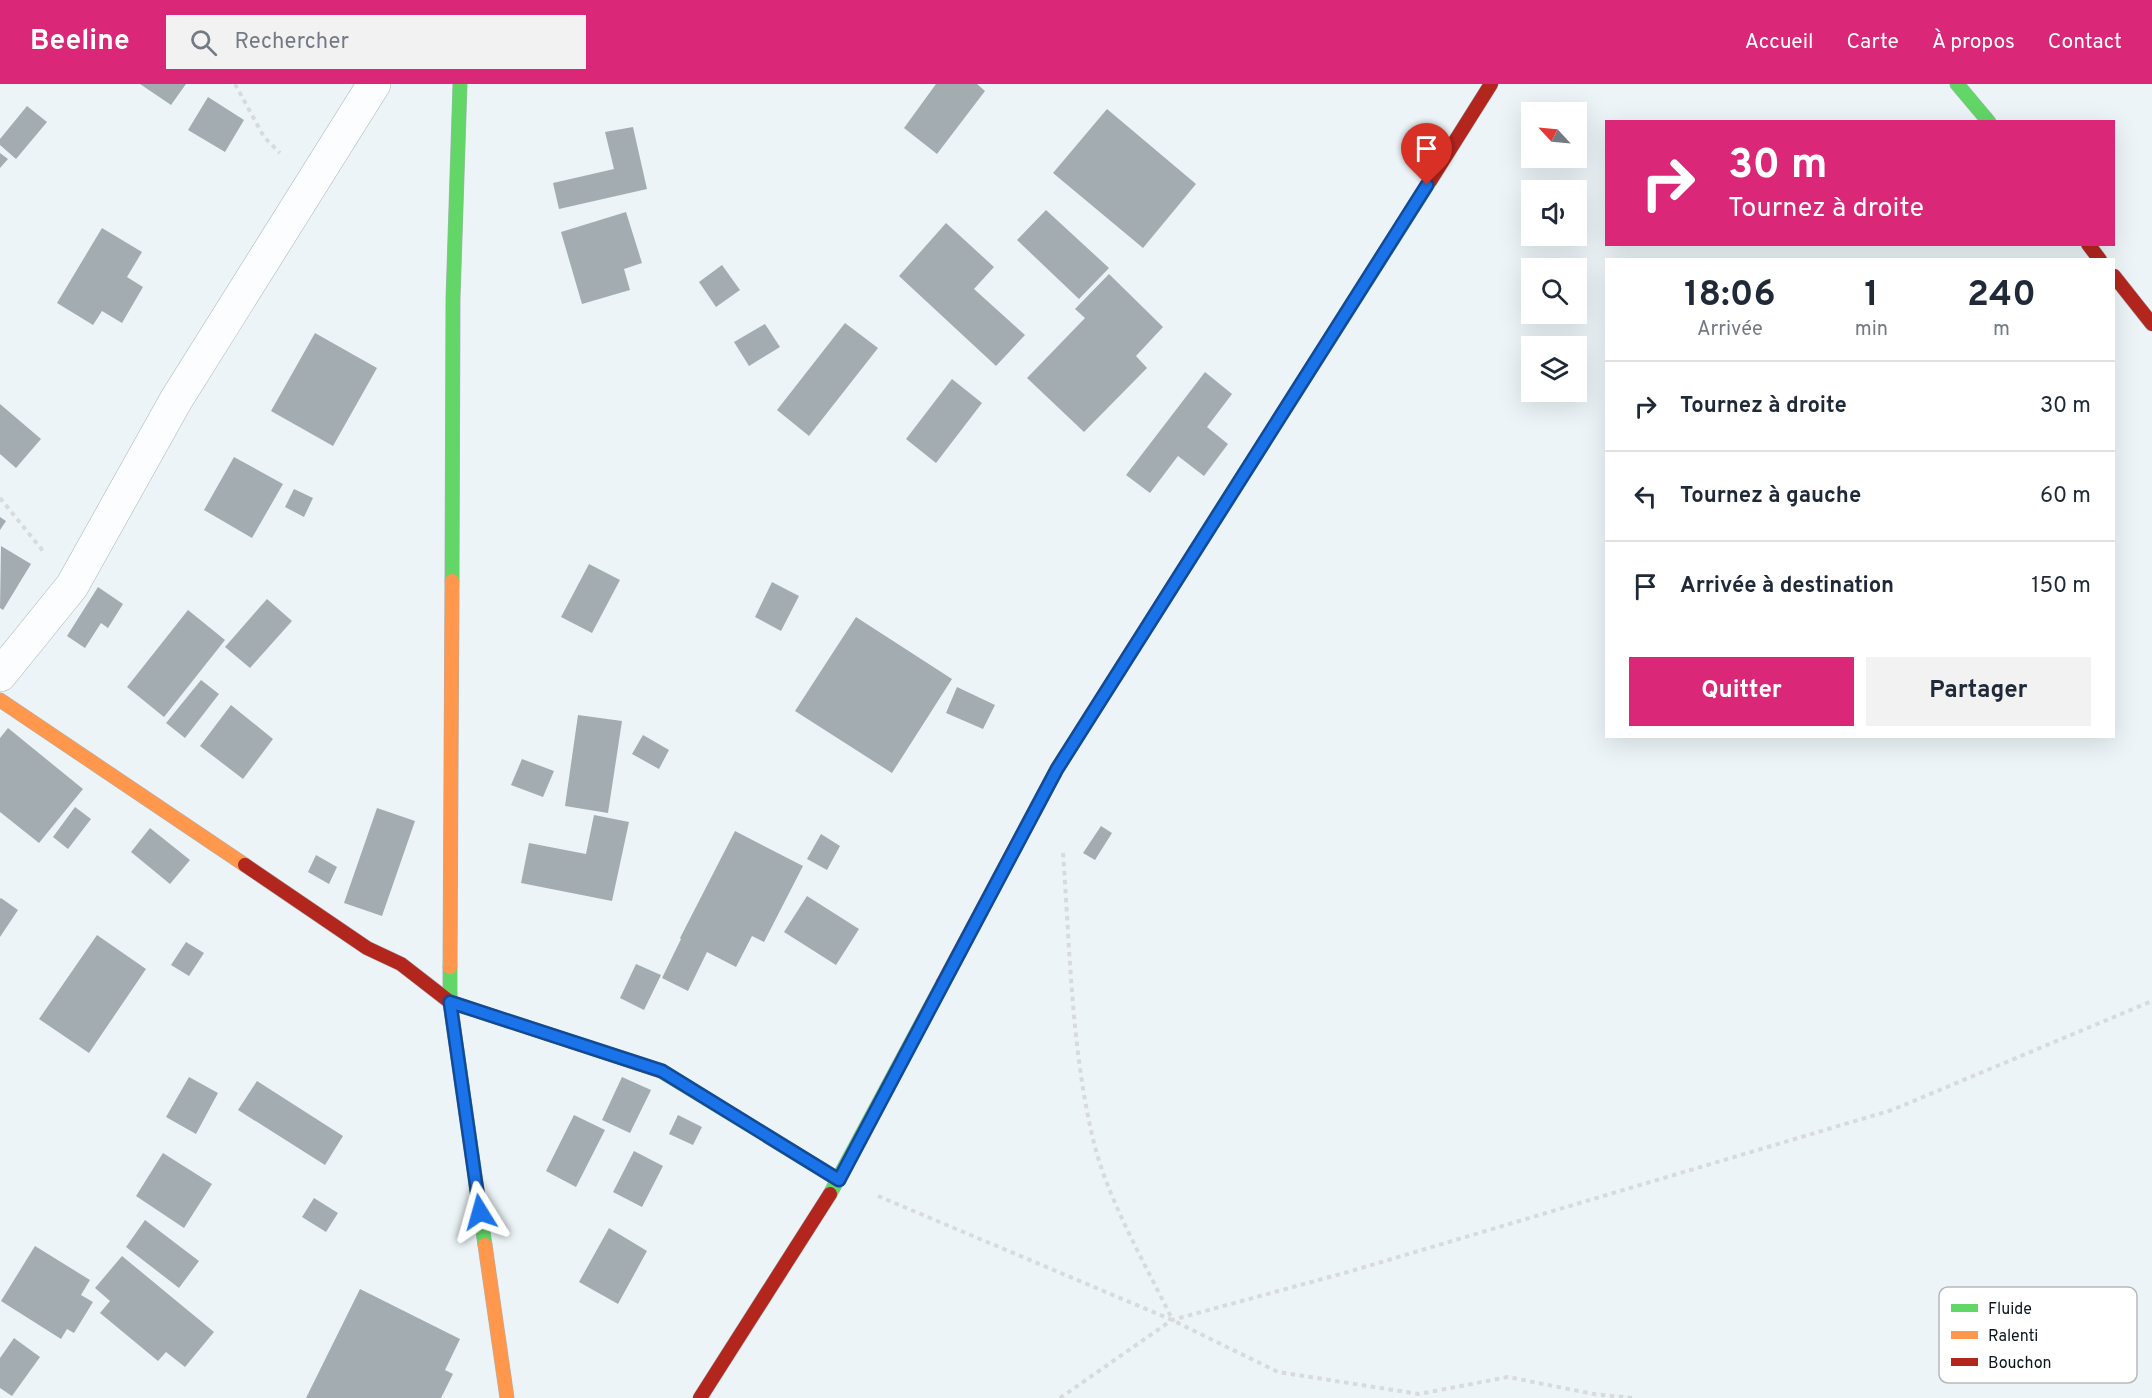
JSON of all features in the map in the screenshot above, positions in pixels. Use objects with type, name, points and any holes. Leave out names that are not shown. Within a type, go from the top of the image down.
[{"type":"street","points":[[0,675],[72,586],[176,400],[374,84]]},
{"type":"street","points":[[460,84],[453,311],[450,1002],[507,1398]]},
{"type":"street","points":[[700,1398],[839,1180],[1057,769],[1491,84]]},
{"type":"street","points":[[1957,84],[1987,120]]},
{"type":"street","points":[[2115,277],[2152,324]]},
{"type":"street","points":[[0,700],[367,948],[401,964],[450,1002],[662,1071],[839,1180]]},
{"type":"path","points":[[235,84],[264,137],[279,152],[320,170]]},
{"type":"path","points":[[0,498],[72,586]]},
{"type":"path","points":[[1063,852],[1078,1055],[1094,1141],[1113,1198],[1172,1320]]},
{"type":"path","points":[[1060,1398],[1172,1320],[1348,1272],[1892,1110],[2152,1001]]},
{"type":"path","points":[[839,1180],[1172,1320],[1278,1372],[1419,1394],[1508,1377],[1594,1394],[1632,1398]]},
{"type":"building","points":[[140,84],[186,84],[171,105]]},
{"type":"building","points":[[936,84],[977,84],[985,91],[937,154],[904,128]]},
{"type":"building","points":[[208,97],[244,120],[225,152],[188,130]]},
{"type":"building","points":[[27,106],[47,122],[16,159],[0,145],[0,139]]},
{"type":"building","points":[[1107,109],[1196,184],[1143,248],[1053,173]]},
{"type":"building","points":[[633,127],[647,189],[559,209],[553,183],[614,169],[605,132]]},
{"type":"building","points":[[0,153],[8,159],[0,168]]},
{"type":"building","points":[[1046,210],[1109,268],[1079,299],[1017,240]]},
{"type":"building","points":[[626,212],[642,263],[624,269],[630,290],[582,304],[561,232]]},
{"type":"building","points":[[946,223],[994,267],[974,289],[1025,335],[996,366],[899,276]]},
{"type":"building","points":[[102,228],[142,252],[127,277],[143,287],[122,323],[102,311],[93,325],[57,303]]},
{"type":"building","points":[[722,265],[740,290],[716,307],[699,282]]},
{"type":"building","points":[[1109,274],[1163,327],[1136,356],[1147,368],[1084,432],[1027,378],[1085,318],[1075,309]]},
{"type":"building","points":[[845,323],[878,348],[809,436],[777,410]]},
{"type":"building","points":[[765,324],[780,347],[749,366],[734,342]]},
{"type":"building","points":[[315,333],[377,368],[333,446],[271,411]]},
{"type":"building","points":[[1205,372],[1232,394],[1207,427],[1228,444],[1204,476],[1178,456],[1150,493],[1126,475]]},
{"type":"building","points":[[952,379],[982,403],[936,463],[906,439]]},
{"type":"building","points":[[0,404],[41,439],[16,468],[0,454]]},
{"type":"building","points":[[234,457],[283,484],[252,538],[204,510]]},
{"type":"building","points":[[294,489],[313,498],[304,517],[285,507]]},
{"type":"building","points":[[0,517],[6,521],[0,530]]},
{"type":"building","points":[[1,546],[31,564],[3,610],[0,608]]},
{"type":"building","points":[[589,564],[620,580],[592,633],[561,617]]},
{"type":"building","points":[[772,582],[799,596],[781,631],[755,617]]},
{"type":"building","points":[[98,587],[123,604],[108,628],[101,623],[85,648],[67,636]]},
{"type":"building","points":[[267,599],[292,621],[250,668],[225,647]]},
{"type":"building","points":[[188,610],[225,640],[164,717],[127,687]]},
{"type":"building","points":[[856,617],[952,679],[892,773],[795,711]]},
{"type":"building","points":[[201,680],[219,694],[185,738],[166,723]]},
{"type":"building","points":[[957,687],[995,705],[983,729],[946,713]]},
{"type":"building","points":[[231,705],[273,739],[243,779],[200,746]]},
{"type":"building","points":[[578,715],[622,721],[608,813],[565,806]]},
{"type":"building","points":[[8,728],[83,789],[39,843],[0,812],[0,738]]},
{"type":"building","points":[[643,735],[669,750],[659,769],[632,754]]},
{"type":"building","points":[[522,759],[554,771],[543,797],[511,785]]},
{"type":"building","points":[[75,807],[91,819],[68,849],[53,837]]},
{"type":"building","points":[[377,808],[415,821],[382,916],[344,903]]},
{"type":"building","points":[[594,815],[629,822],[612,901],[521,883],[529,843],[586,854]]},
{"type":"building","points":[[1101,826],[1112,833],[1095,860],[1083,853]]},
{"type":"building","points":[[150,828],[190,860],[170,884],[131,852]]},
{"type":"building","points":[[735,831],[803,866],[764,942],[752,936],[736,967],[707,952],[688,991],[662,978]]},
{"type":"building","points":[[821,834],[840,846],[827,870],[807,859]]},
{"type":"building","points":[[316,855],[337,867],[329,884],[308,872]]},
{"type":"building","points":[[807,896],[859,929],[836,965],[784,932]]},
{"type":"building","points":[[0,899],[18,910],[0,937]]},
{"type":"building","points":[[97,935],[146,969],[89,1053],[39,1019]]},
{"type":"building","points":[[186,942],[204,953],[189,976],[171,965]]},
{"type":"building","points":[[636,964],[661,975],[644,1010],[620,998]]},
{"type":"building","points":[[189,1077],[218,1093],[196,1134],[166,1117]]},
{"type":"building","points":[[622,1077],[651,1090],[630,1133],[602,1120]]},
{"type":"building","points":[[257,1081],[343,1136],[325,1165],[238,1110]]},
{"type":"building","points":[[574,1115],[605,1130],[576,1187],[546,1171]]},
{"type":"building","points":[[678,1115],[702,1127],[693,1145],[669,1134]]},
{"type":"building","points":[[634,1151],[663,1166],[642,1207],[613,1192]]},
{"type":"building","points":[[163,1153],[212,1184],[184,1228],[136,1196]]},
{"type":"building","points":[[314,1198],[338,1213],[326,1232],[302,1217]]},
{"type":"building","points":[[145,1220],[199,1261],[179,1288],[126,1247]]},
{"type":"building","points":[[609,1228],[647,1251],[618,1304],[579,1282]]},
{"type":"building","points":[[35,1246],[90,1280],[81,1295],[93,1302],[74,1333],[67,1329],[61,1339],[1,1301]]},
{"type":"building","points":[[122,1256],[214,1332],[185,1367],[166,1352],[158,1361],[100,1313],[110,1301],[95,1288]]},
{"type":"building","points":[[360,1289],[460,1339],[445,1370],[453,1374],[441,1398],[306,1398]]},
{"type":"building","points":[[14,1338],[40,1357],[12,1396],[0,1388],[0,1358]]},
{"type":"traffic: fast","points":[[452,581],[453,299],[460,84]]},
{"type":"traffic: fast","points":[[1957,84],[1987,120]]},
{"type":"traffic: fast","points":[[1195,551],[1430,181]]},
{"type":"traffic: fast","points":[[450,967],[450,1002],[485,1245]]},
{"type":"traffic: fast","points":[[830,1194],[943,983]]},
{"type":"traffic: fast","points":[[661,1071],[839,1180]]},
{"type":"traffic: slow","points":[[450,967],[452,581]]},
{"type":"traffic: slow","points":[[0,700],[245,865]]},
{"type":"traffic: slow","points":[[485,1245],[507,1398]]},
{"type":"traffic: jam","points":[[1430,181],[1491,84]]},
{"type":"traffic: jam","points":[[2090,246],[2098,258]]},
{"type":"traffic: jam","points":[[2115,277],[2152,324]]},
{"type":"traffic: jam","points":[[943,983],[1057,769],[1195,551]]},
{"type":"traffic: jam","points":[[245,865],[367,948],[401,964],[450,1002],[661,1071]]},
{"type":"traffic: jam","points":[[700,1398],[830,1194]]},
{"type":"route","points":[[480,1212],[450,1002],[662,1071],[839,1180],[1057,769],[1427,185]]}]
